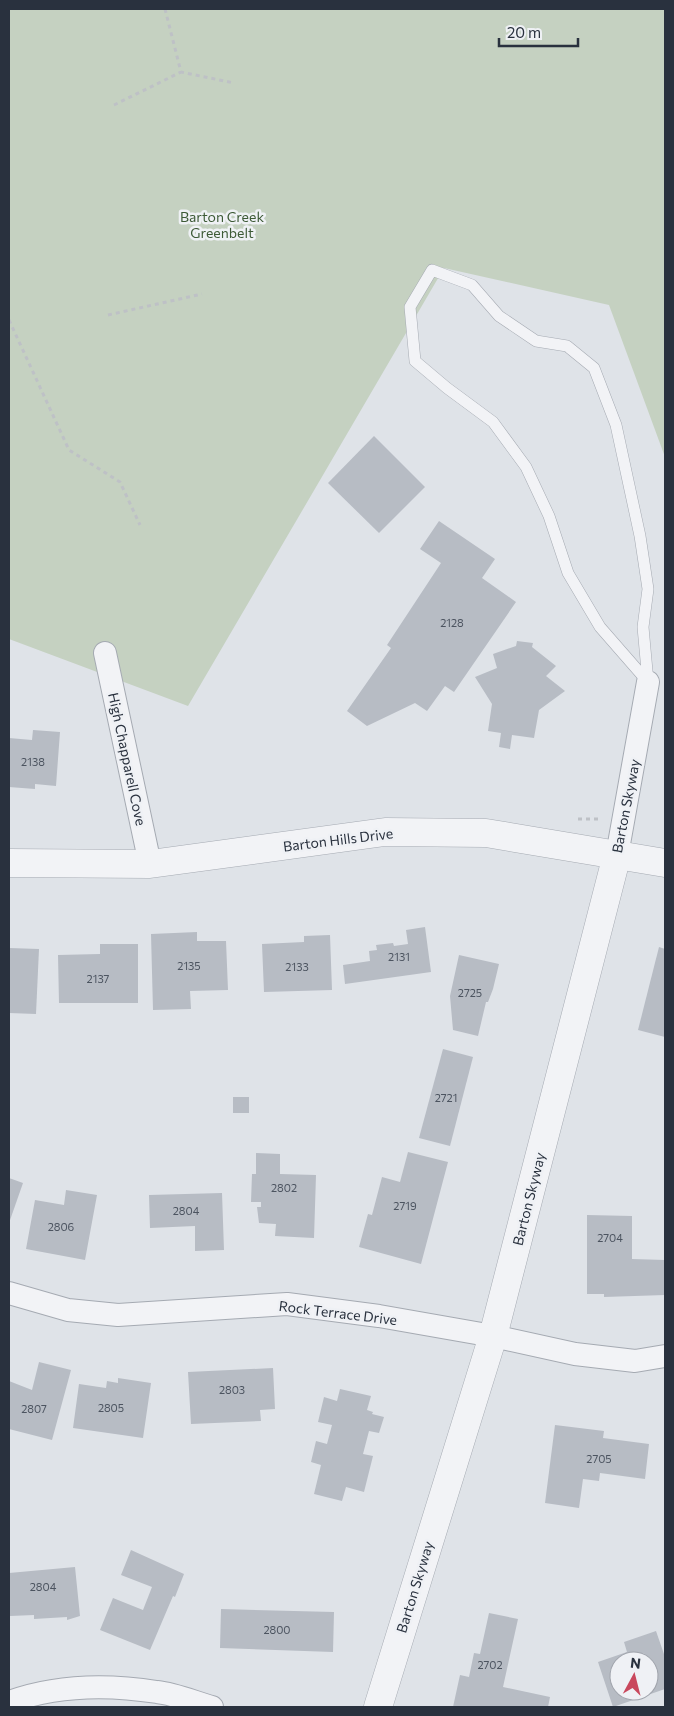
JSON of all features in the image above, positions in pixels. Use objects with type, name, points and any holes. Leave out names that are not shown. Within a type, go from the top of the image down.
[{"type":"street","name":"High Chapparell Cove","points":[[105,653],[150,864]]},
{"type":"street","name":"Barton Skyway","points":[[378,1707],[493,1336],[617,854],[648,682]]},
{"type":"street","name":"Barton Hills Drive","points":[[9,864],[150,864],[385,832],[486,833],[665,863]]},
{"type":"street","name":"Rock Terrace Drive","points":[[9,1294],[68,1310],[118,1315],[286,1304],[379,1316],[493,1336],[575,1354],[635,1361],[665,1356]]},
{"type":"street","points":[[9,1702],[35,1692],[88,1687],[158,1692],[212,1707]]},
{"type":"lane","points":[[432,270],[472,285],[499,316],[536,341],[568,346],[594,368],[616,425],[640,536],[648,590],[643,627],[648,682],[600,627],[568,573],[549,516],[530,475],[510,444],[493,422],[447,388],[415,361],[410,307],[432,270]]},
{"type":"path","points":[[164,9],[181,72]]},
{"type":"path","points":[[114,105],[181,72],[234,83]]},
{"type":"path","points":[[108,315],[202,294]]},
{"type":"path","points":[[9,320],[69,450],[120,482],[140,525]]},
{"type":"path","points":[[571,819],[602,819]]},
{"type":"green space","name":"Barton Creek Greenbelt","points":[[9,9],[665,9],[665,457],[609,305],[444,268],[188,706],[9,639]]},
{"type":"building","points":[[374,436],[425,487],[379,533],[328,483]]},
{"type":"building","points":[[439,521],[495,559],[482,578],[516,602],[454,692],[445,686],[427,711],[415,703],[367,726],[347,711],[391,648],[387,645],[441,563],[420,549]]},
{"type":"building","points":[[517,641],[533,643],[532,647],[556,666],[546,676],[565,691],[539,710],[534,738],[512,735],[510,749],[499,747],[501,733],[488,731],[492,704],[475,677],[497,668],[493,654],[516,646]]},
{"type":"building","points":[[33,730],[60,732],[56,786],[35,784],[35,789],[9,787],[9,738],[32,740]]},
{"type":"building","points":[[425,927],[431,972],[345,984],[343,965],[370,961],[369,951],[377,950],[376,945],[393,943],[394,946],[408,944],[406,930]]},
{"type":"building","points":[[197,932],[197,941],[226,941],[228,990],[190,991],[191,1009],[153,1010],[151,934]]},
{"type":"building","points":[[330,935],[332,990],[264,992],[262,944],[304,942],[304,936]]},
{"type":"building","points":[[100,944],[138,944],[138,1003],[59,1003],[58,955],[100,954]]},
{"type":"building","points":[[659,947],[665,949],[665,1037],[638,1030]]},
{"type":"building","points":[[9,948],[39,949],[36,1014],[9,1013]]},
{"type":"building","points":[[459,955],[499,964],[493,989],[488,1002],[486,1002],[478,1036],[453,1030],[450,996]]},
{"type":"building","points":[[443,1049],[473,1057],[450,1146],[419,1138]]},
{"type":"building","points":[[233,1097],[249,1097],[249,1113],[233,1113]]},
{"type":"building","points":[[408,1152],[448,1162],[421,1264],[359,1247],[368,1214],[372,1215],[382,1177],[400,1182]]},
{"type":"building","points":[[256,1153],[280,1154],[280,1174],[316,1175],[314,1238],[275,1236],[276,1224],[259,1223],[257,1207],[261,1207],[261,1202],[251,1202],[252,1174],[256,1174]]},
{"type":"building","points":[[9,1178],[23,1183],[9,1223]]},
{"type":"building","points":[[66,1190],[97,1195],[85,1260],[26,1249],[35,1200],[64,1205]]},
{"type":"building","points":[[222,1193],[224,1250],[195,1251],[195,1226],[150,1228],[149,1195]]},
{"type":"building","points":[[587,1215],[632,1216],[632,1259],[665,1260],[665,1295],[604,1297],[604,1294],[587,1294]]},
{"type":"building","points":[[39,1362],[71,1370],[52,1440],[9,1429],[9,1381],[32,1390]]},
{"type":"building","points":[[273,1368],[275,1409],[260,1410],[261,1421],[191,1424],[188,1372]]},
{"type":"building","points":[[118,1378],[151,1383],[143,1438],[73,1428],[79,1384],[106,1388],[107,1381],[118,1383]]},
{"type":"building","points":[[340,1389],[371,1396],[367,1410],[373,1412],[372,1414],[384,1417],[379,1433],[369,1431],[363,1454],[373,1456],[364,1492],[346,1487],[342,1501],[314,1494],[321,1465],[311,1462],[316,1441],[327,1444],[332,1425],[318,1422],[324,1397],[337,1401]]},
{"type":"building","points":[[555,1425],[604,1431],[603,1438],[649,1444],[645,1479],[600,1473],[599,1481],[583,1479],[579,1508],[545,1503]]},
{"type":"building","points":[[131,1550],[184,1574],[150,1650],[100,1630],[113,1598],[143,1610],[152,1587],[121,1575]]},
{"type":"building","points":[[75,1567],[80,1616],[67,1620],[67,1617],[34,1619],[34,1615],[10,1616],[9,1573]]},
{"type":"building","points":[[221,1609],[334,1612],[333,1652],[220,1648]]},
{"type":"building","points":[[489,1613],[518,1619],[503,1687],[550,1697],[548,1707],[453,1707],[460,1675],[469,1677],[474,1653],[480,1654]]},
{"type":"building","points":[[656,1631],[665,1657],[665,1689],[659,1691],[659,1651],[627,1651],[624,1642]]},
{"type":"building","points":[[609,1658],[609,1695],[598,1662]]},
{"type":"building","points":[[611,1701],[630,1701],[613,1707]]}]
